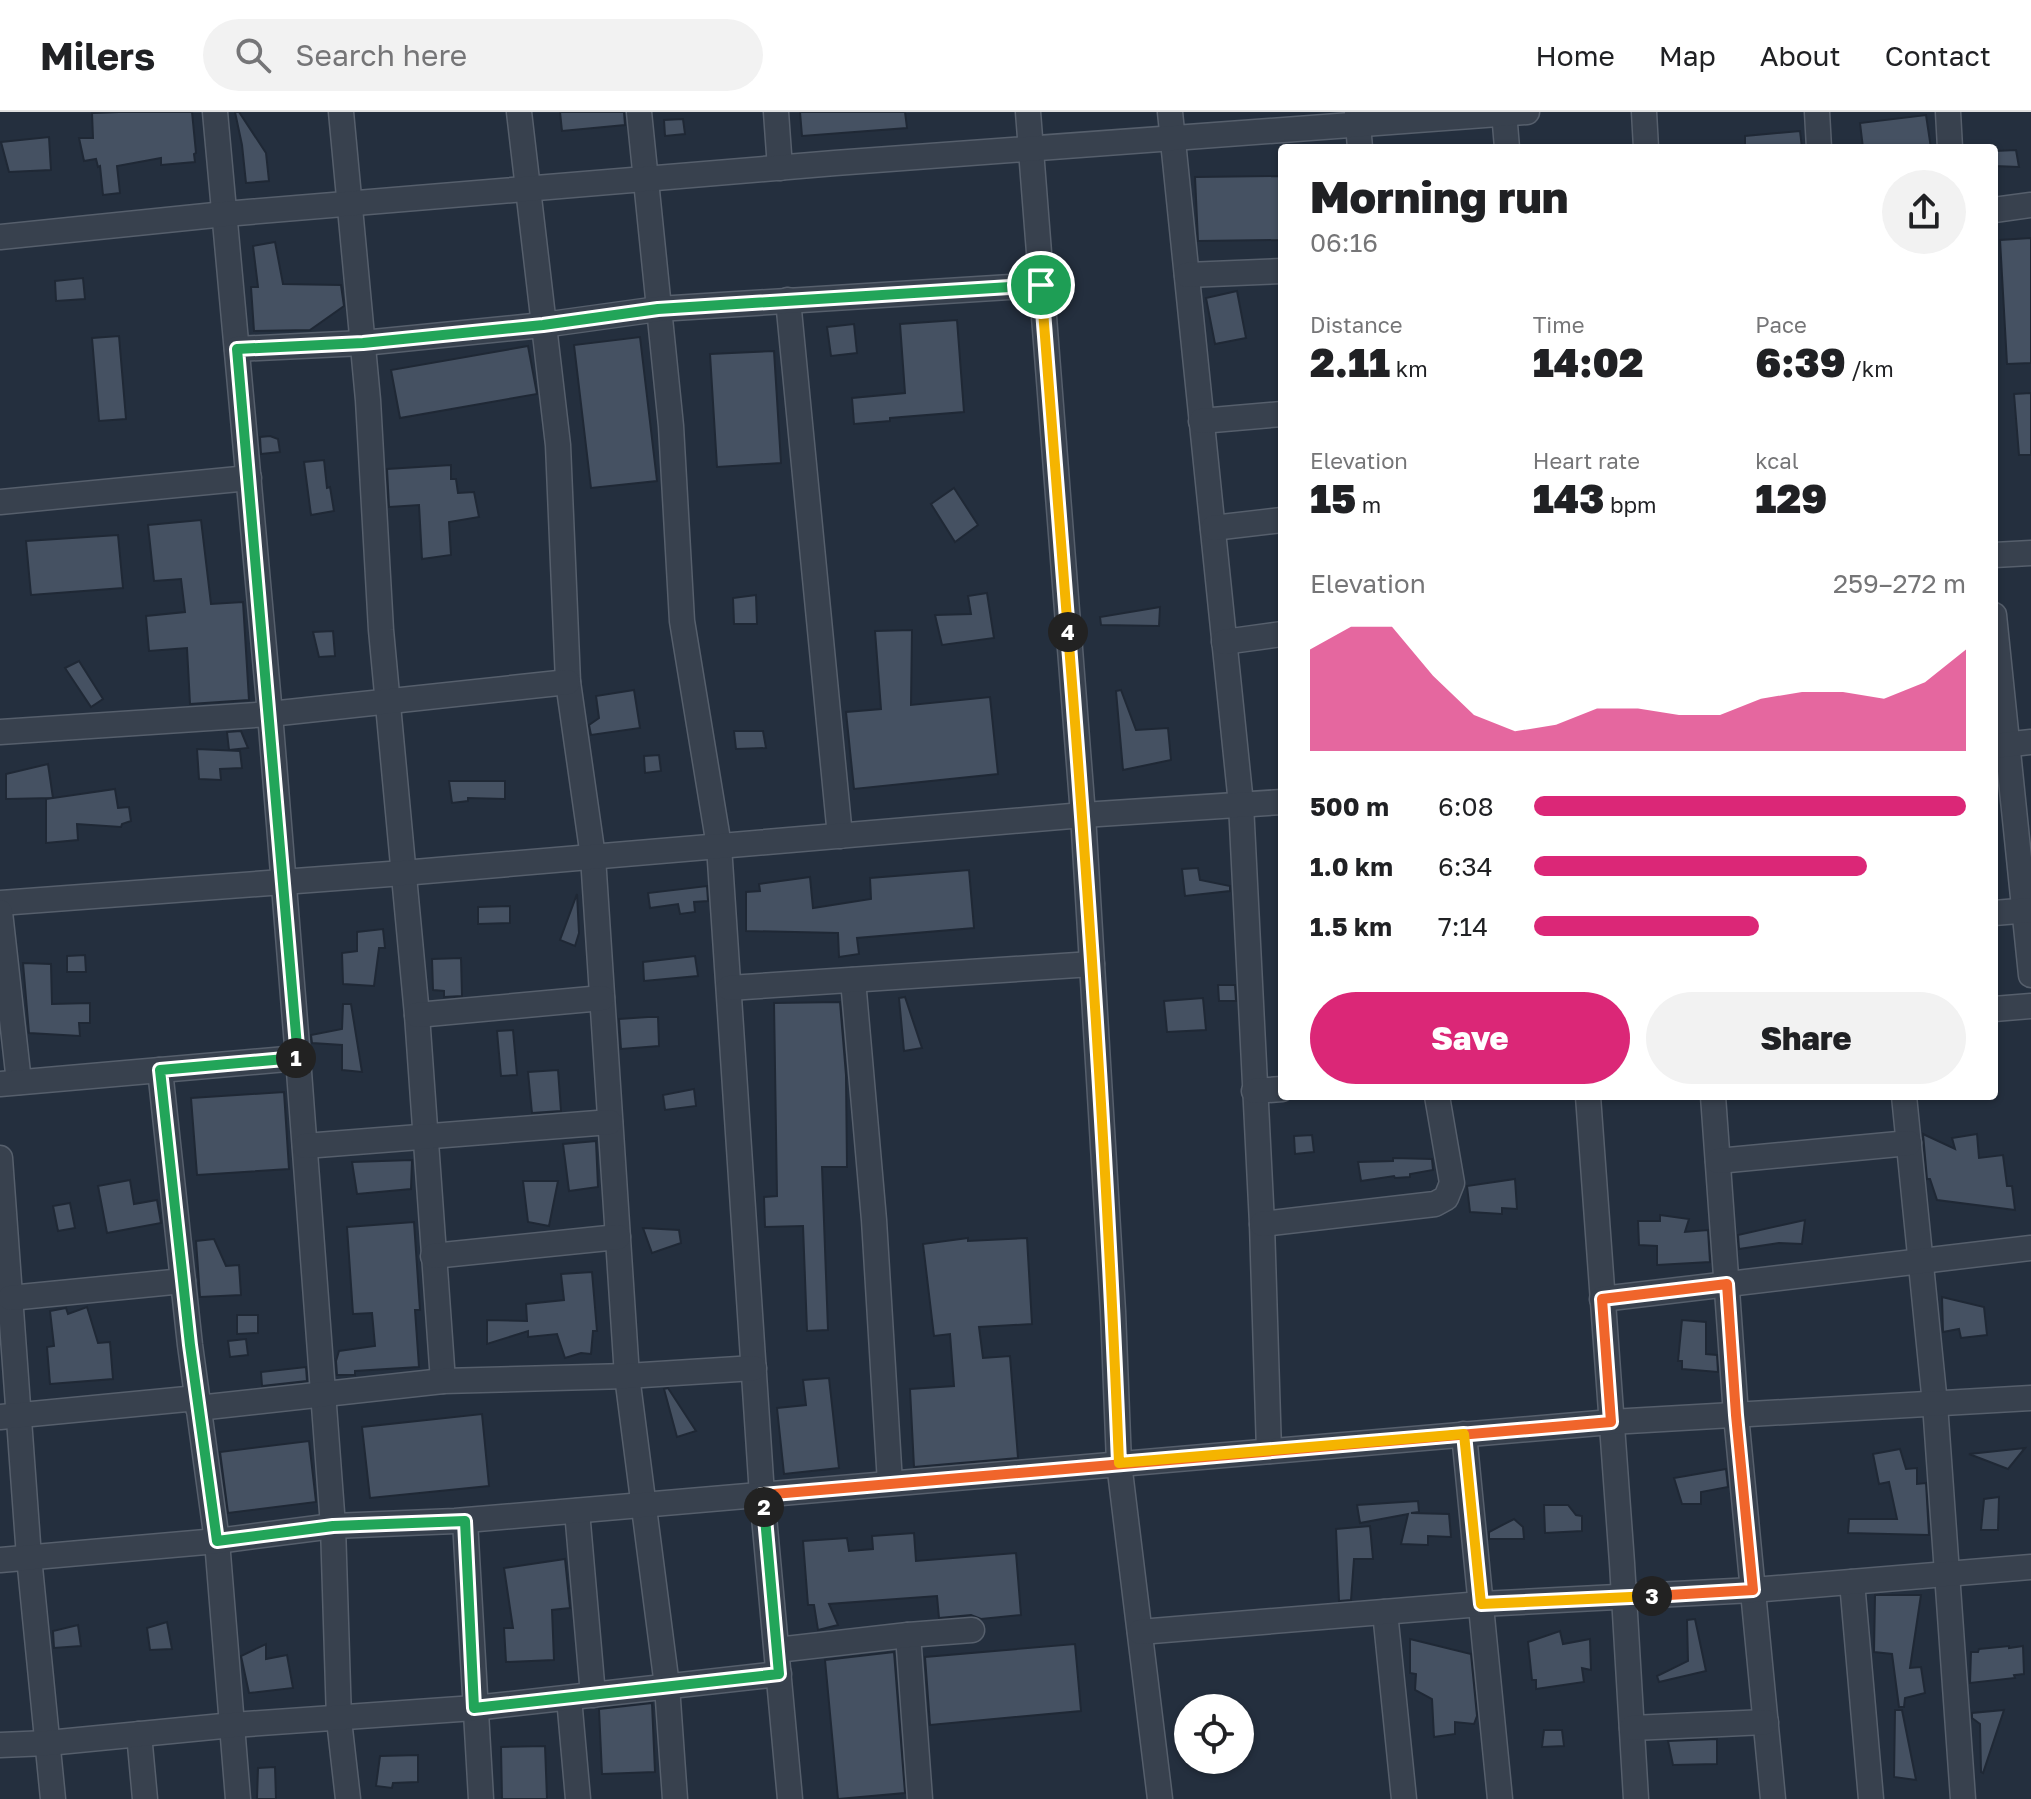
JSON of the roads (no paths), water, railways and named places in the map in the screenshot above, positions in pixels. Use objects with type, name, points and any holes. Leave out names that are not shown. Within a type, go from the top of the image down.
[{"type":"street","points":[[215,112],[270,714],[305,1146],[333,1526],[339,1720],[348,1799]]},
{"type":"street","points":[[341,112],[363,343],[387,701],[417,1015],[443,1381]]},
{"type":"street","points":[[519,112],[558,445],[568,682],[593,857],[627,1376],[667,1686],[675,1799]]},
{"type":"street","points":[[639,112],[671,426],[682,621],[719,846],[762,1495],[790,1799]]},
{"type":"street","points":[[776,112],[780,168]]},
{"type":"street","points":[[1028,112],[1083,815],[1113,1311],[1119,1463],[1160,1799]]},
{"type":"street","points":[[1170,112],[1241,804],[1262,1224],[1269,1451]]},
{"type":"street","points":[[1644,112],[1646,144]]},
{"type":"street","points":[[1817,112],[1819,144]]},
{"type":"street","points":[[1948,112],[1950,144]]},
{"type":"street","points":[[0,237],[350,203],[1172,137],[1358,128],[1512,113],[1508,144]]},
{"type":"street","points":[[1998,209],[2031,205]]},
{"type":"street","points":[[1187,275],[1278,271]]},
{"type":"street","points":[[237,349],[363,343],[543,325],[658,309],[1041,285]]},
{"type":"street","points":[[788,300],[840,836]]},
{"type":"street","points":[[1201,421],[1278,414]]},
{"type":"street","points":[[0,502],[249,478]]},
{"type":"street","points":[[1213,528],[1278,520]]},
{"type":"street","points":[[1998,555],[2031,553]]},
{"type":"street","points":[[1224,642],[1278,635]]},
{"type":"street","points":[[0,732],[270,714],[568,682]]},
{"type":"street","points":[[1998,702],[2000,745],[2028,910],[2031,975]]},
{"type":"street","points":[[2000,745],[2031,742]]},
{"type":"street","points":[[0,903],[403,873],[1083,815],[1278,802]]},
{"type":"street","points":[[1998,913],[2028,910]]},
{"type":"street","points":[[0,912],[10,1083],[298,1058]]},
{"type":"street","points":[[729,988],[1092,964]]},
{"type":"street","points":[[853,980],[874,1220],[890,1483]]},
{"type":"street","points":[[417,1015],[602,998]]},
{"type":"street","points":[[1998,1009],[2031,1006]]},
{"type":"street","points":[[160,1070],[183,1281],[217,1541],[238,1799]]},
{"type":"street","points":[[1254,1091],[1278,1089]]},
{"type":"street","points":[[1262,1224],[1435,1204],[1446,1198],[1452,1183],[1438,1100]]},
{"type":"street","points":[[1588,1100],[1636,1799]]},
{"type":"street","points":[[1713,1100],[1736,1415],[1773,1799]]},
{"type":"street","points":[[1904,1100],[1935,1404],[1963,1799]]},
{"type":"street","points":[[305,1146],[610,1122]]},
{"type":"street","points":[[1718,1161],[1909,1143]]},
{"type":"street","points":[[0,1158],[3,1235],[10,1298],[9,1416],[29,1557],[53,1799]]},
{"type":"street","points":[[433,1256],[618,1237]]},
{"type":"street","points":[[1602,1299],[2031,1248]]},
{"type":"street","points":[[10,1298],[183,1281]]},
{"type":"street","points":[[9,1416],[323,1394],[443,1381],[627,1376],[754,1368]]},
{"type":"street","points":[[0,1560],[217,1541],[333,1526],[465,1521],[1611,1422],[2031,1398]]},
{"type":"street","points":[[1464,1434],[1500,1799]]},
{"type":"street","points":[[577,1511],[581,1696],[578,1799]]},
{"type":"street","points":[[465,1521],[481,1799]]},
{"type":"street","points":[[1140,1632],[1481,1604],[1753,1590],[2031,1567]]},
{"type":"street","points":[[1852,1582],[1871,1799]]},
{"type":"street","points":[[1385,1612],[1404,1799]]},
{"type":"street","points":[[0,1745],[233,1725],[339,1720],[667,1686],[908,1635],[972,1630]]},
{"type":"street","points":[[908,1635],[920,1799]]},
{"type":"street","points":[[1632,1728],[1766,1722]]},
{"type":"street","points":[[139,1734],[145,1799]]}]
